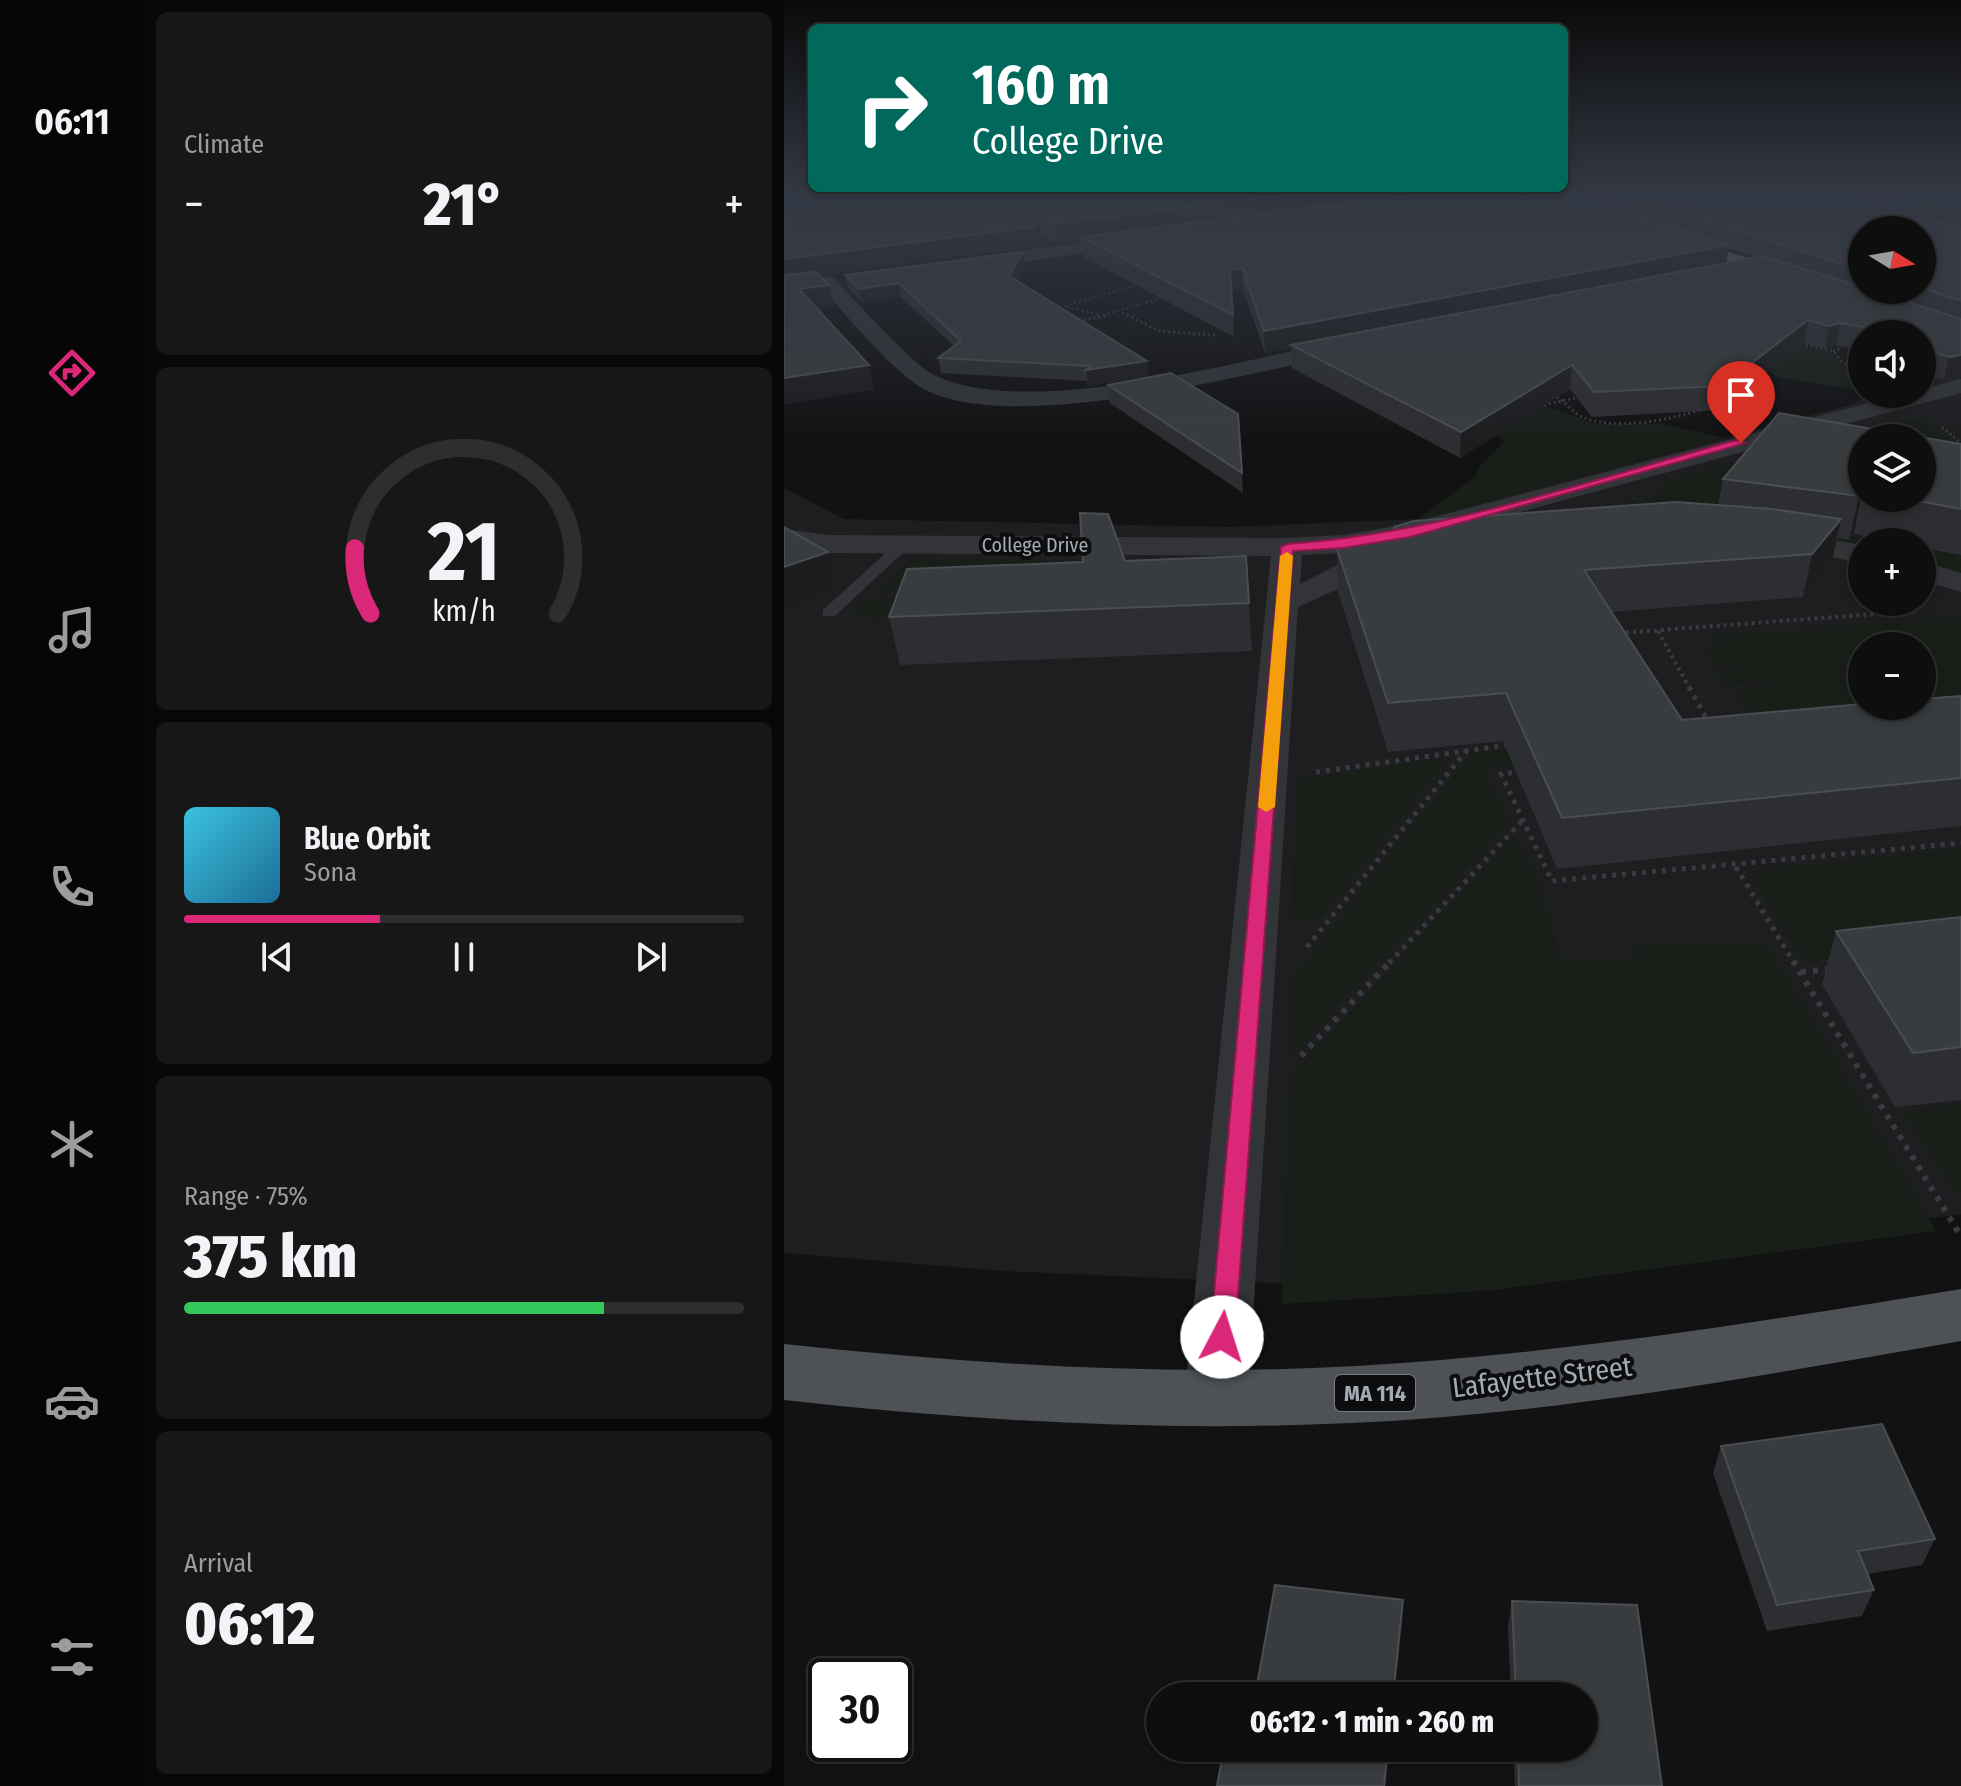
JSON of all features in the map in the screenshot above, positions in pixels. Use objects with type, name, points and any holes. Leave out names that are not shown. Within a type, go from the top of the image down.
[{"type":"highway","points":[[1788,276],[1817,286]]},
{"type":"main road","name":"Lafayette Street","points":[[784,1372],[915,1387],[1039,1395],[1216,1398],[1451,1388],[1729,1354],[1961,1315]]},
{"type":"street","points":[[858,278],[819,283],[922,378],[963,394],[995,398],[1066,399],[1106,394],[1374,341]]},
{"type":"street","name":"College Drive","points":[[784,538],[830,544],[1287,547],[1343,544],[1410,533],[1961,386]]},
{"type":"street","points":[[1299,597],[1360,567],[1412,552],[1530,531]]},
{"type":"street","points":[[1751,536],[1848,552]]},
{"type":"street","points":[[1216,1398],[1287,547]]},
{"type":"street","points":[[1936,575],[1961,583]]},
{"type":"lane","points":[[829,613],[904,544]]},
{"type":"path","points":[[1141,284],[1128,285],[1066,307],[1051,309],[1074,322],[1121,312],[1153,299],[1175,295]]},
{"type":"path","points":[[1066,307],[1106,315]]},
{"type":"path","points":[[1121,312],[1159,331],[1198,331],[1215,335]]},
{"type":"path","points":[[1791,339],[1833,351],[1848,365]]},
{"type":"path","points":[[1833,351],[1843,347]]},
{"type":"path","points":[[1533,407],[1587,396],[1572,390]]},
{"type":"path","points":[[1557,397],[1566,400],[1579,416],[1597,420],[1687,416],[1708,406],[1695,401]]},
{"type":"path","points":[[1616,634],[1853,616]]},
{"type":"path","points":[[1658,631],[1710,723],[1695,725]]},
{"type":"path","points":[[1305,774],[1513,744]]},
{"type":"path","points":[[1299,957],[1467,749]]},
{"type":"path","points":[[1531,771],[1501,774],[1552,881],[1736,867],[1961,843]]},
{"type":"path","points":[[1289,1068],[1522,821]]},
{"type":"path","points":[[1736,867],[1960,1235]]},
{"type":"path","points":[[1801,972],[1844,967]]},
{"type":"shaded area","points":[[1936,341],[1961,349],[1961,1214],[1595,1265],[1318,1285],[1002,1271],[784,1253],[784,488],[844,519],[1229,527],[1418,519],[1848,406],[1848,408],[1936,408]]},
{"type":"shaded area","points":[[1799,344],[1829,351],[1848,367],[1848,389],[1777,377],[1754,359]]},
{"type":"shaded area","points":[[1545,406],[1597,424],[1659,423],[1724,438],[1418,519],[1475,477],[1482,463],[1504,442],[1485,426],[1500,417]]},
{"type":"shaded area","points":[[1925,417],[1932,424],[1886,424]]},
{"type":"shaded area","points":[[1936,429],[1943,436],[1961,448],[1936,439]]},
{"type":"shaded area","points":[[1828,436],[1727,509],[1848,533],[1848,546],[1537,523],[1600,506],[1610,509],[1631,504],[1623,499],[1640,501],[1661,495],[1655,490],[1663,488],[1665,482]]},
{"type":"shaded area","points":[[1936,551],[1961,555],[1961,574],[1936,567]]},
{"type":"shaded area","points":[[911,559],[1022,559],[1064,564],[919,591],[879,590]]},
{"type":"shaded area","points":[[917,597],[883,619],[851,617],[871,600]]},
{"type":"shaded area","points":[[1961,618],[1961,694],[1936,697],[1936,632],[1848,632],[1848,704],[1756,713],[1731,692],[1766,687],[1764,682],[1724,685],[1716,671],[1751,667],[1748,664],[1712,666],[1708,651],[1736,648],[1734,644],[1708,646],[1714,636]]},
{"type":"shaded area","points":[[1506,749],[1514,764],[1483,767],[1509,824],[1288,1058],[1291,980],[1472,752]]},
{"type":"shaded area","points":[[1449,757],[1319,919],[1291,919],[1297,780]]},
{"type":"shaded area","points":[[1515,836],[1538,883],[1562,961],[1637,959],[1633,945],[1764,944],[1793,987],[1936,1231],[1495,1290],[1282,1304],[1289,1078]]},
{"type":"shaded area","points":[[1961,849],[1961,944],[1804,962],[1750,871]]},
{"type":"shaded area","points":[[1961,1105],[1961,1194],[1957,1194],[1903,1112]]},
{"type":"building","points":[[784,276],[820,276],[829,285],[799,289],[869,365],[784,378]]},
{"type":"building","points":[[846,276],[1010,276],[1147,361],[1086,370],[1090,366],[938,358],[961,341],[899,283],[859,289]]},
{"type":"building","points":[[1158,276],[1230,276],[1233,315]]},
{"type":"building","points":[[1245,276],[1560,276],[1264,331]]},
{"type":"building","points":[[1655,276],[1828,276],[1848,283],[1848,304],[1914,304],[1961,319],[1961,355],[1949,357],[1936,353],[1936,320],[1848,320],[1848,324],[1829,326],[1808,320],[1722,386],[1594,392],[1572,365],[1461,432],[1291,345]]},
{"type":"building","points":[[1936,276],[1961,276],[1961,301],[1936,293]]},
{"type":"building","points":[[1171,373],[1238,414],[1242,473],[1108,385]]},
{"type":"building","points":[[1779,413],[1848,425],[1848,495],[1723,479]]},
{"type":"building","points":[[1936,440],[1961,444],[1961,509],[1936,504]]},
{"type":"building","points":[[1676,502],[1772,509],[1841,519],[1812,554],[1584,570],[1682,720],[1848,705],[1848,720],[1936,720],[1936,698],[1961,696],[1961,778],[1562,818],[1506,693],[1388,703],[1337,549],[1351,543],[1397,538],[1394,527],[1414,521]]},
{"type":"building","points":[[1080,513],[1108,514],[1125,561],[1246,556],[1249,603],[889,617],[907,569],[1083,562]]},
{"type":"building","points":[[784,527],[828,552],[784,567]]},
{"type":"building","points":[[1961,917],[1961,1047],[1913,1053],[1836,931]]},
{"type":"building","points":[[1882,1424],[1935,1539],[1858,1551],[1874,1590],[1777,1605],[1721,1446]]},
{"type":"building","points":[[1275,1585],[1403,1600],[1394,1682],[1258,1682]]},
{"type":"building","points":[[1512,1601],[1637,1605],[1662,1786],[1519,1786],[1518,1762],[1598,1762],[1598,1682],[1515,1682]]},
{"type":"building","points":[[1221,1762],[1387,1762],[1384,1786],[1217,1786]]},
{"type":"slow traffic","points":[[1266,807],[1287,556]]},
{"type":"route","points":[[1222,1337],[1287,547],[1343,544],[1410,533],[1741,443]]}]
